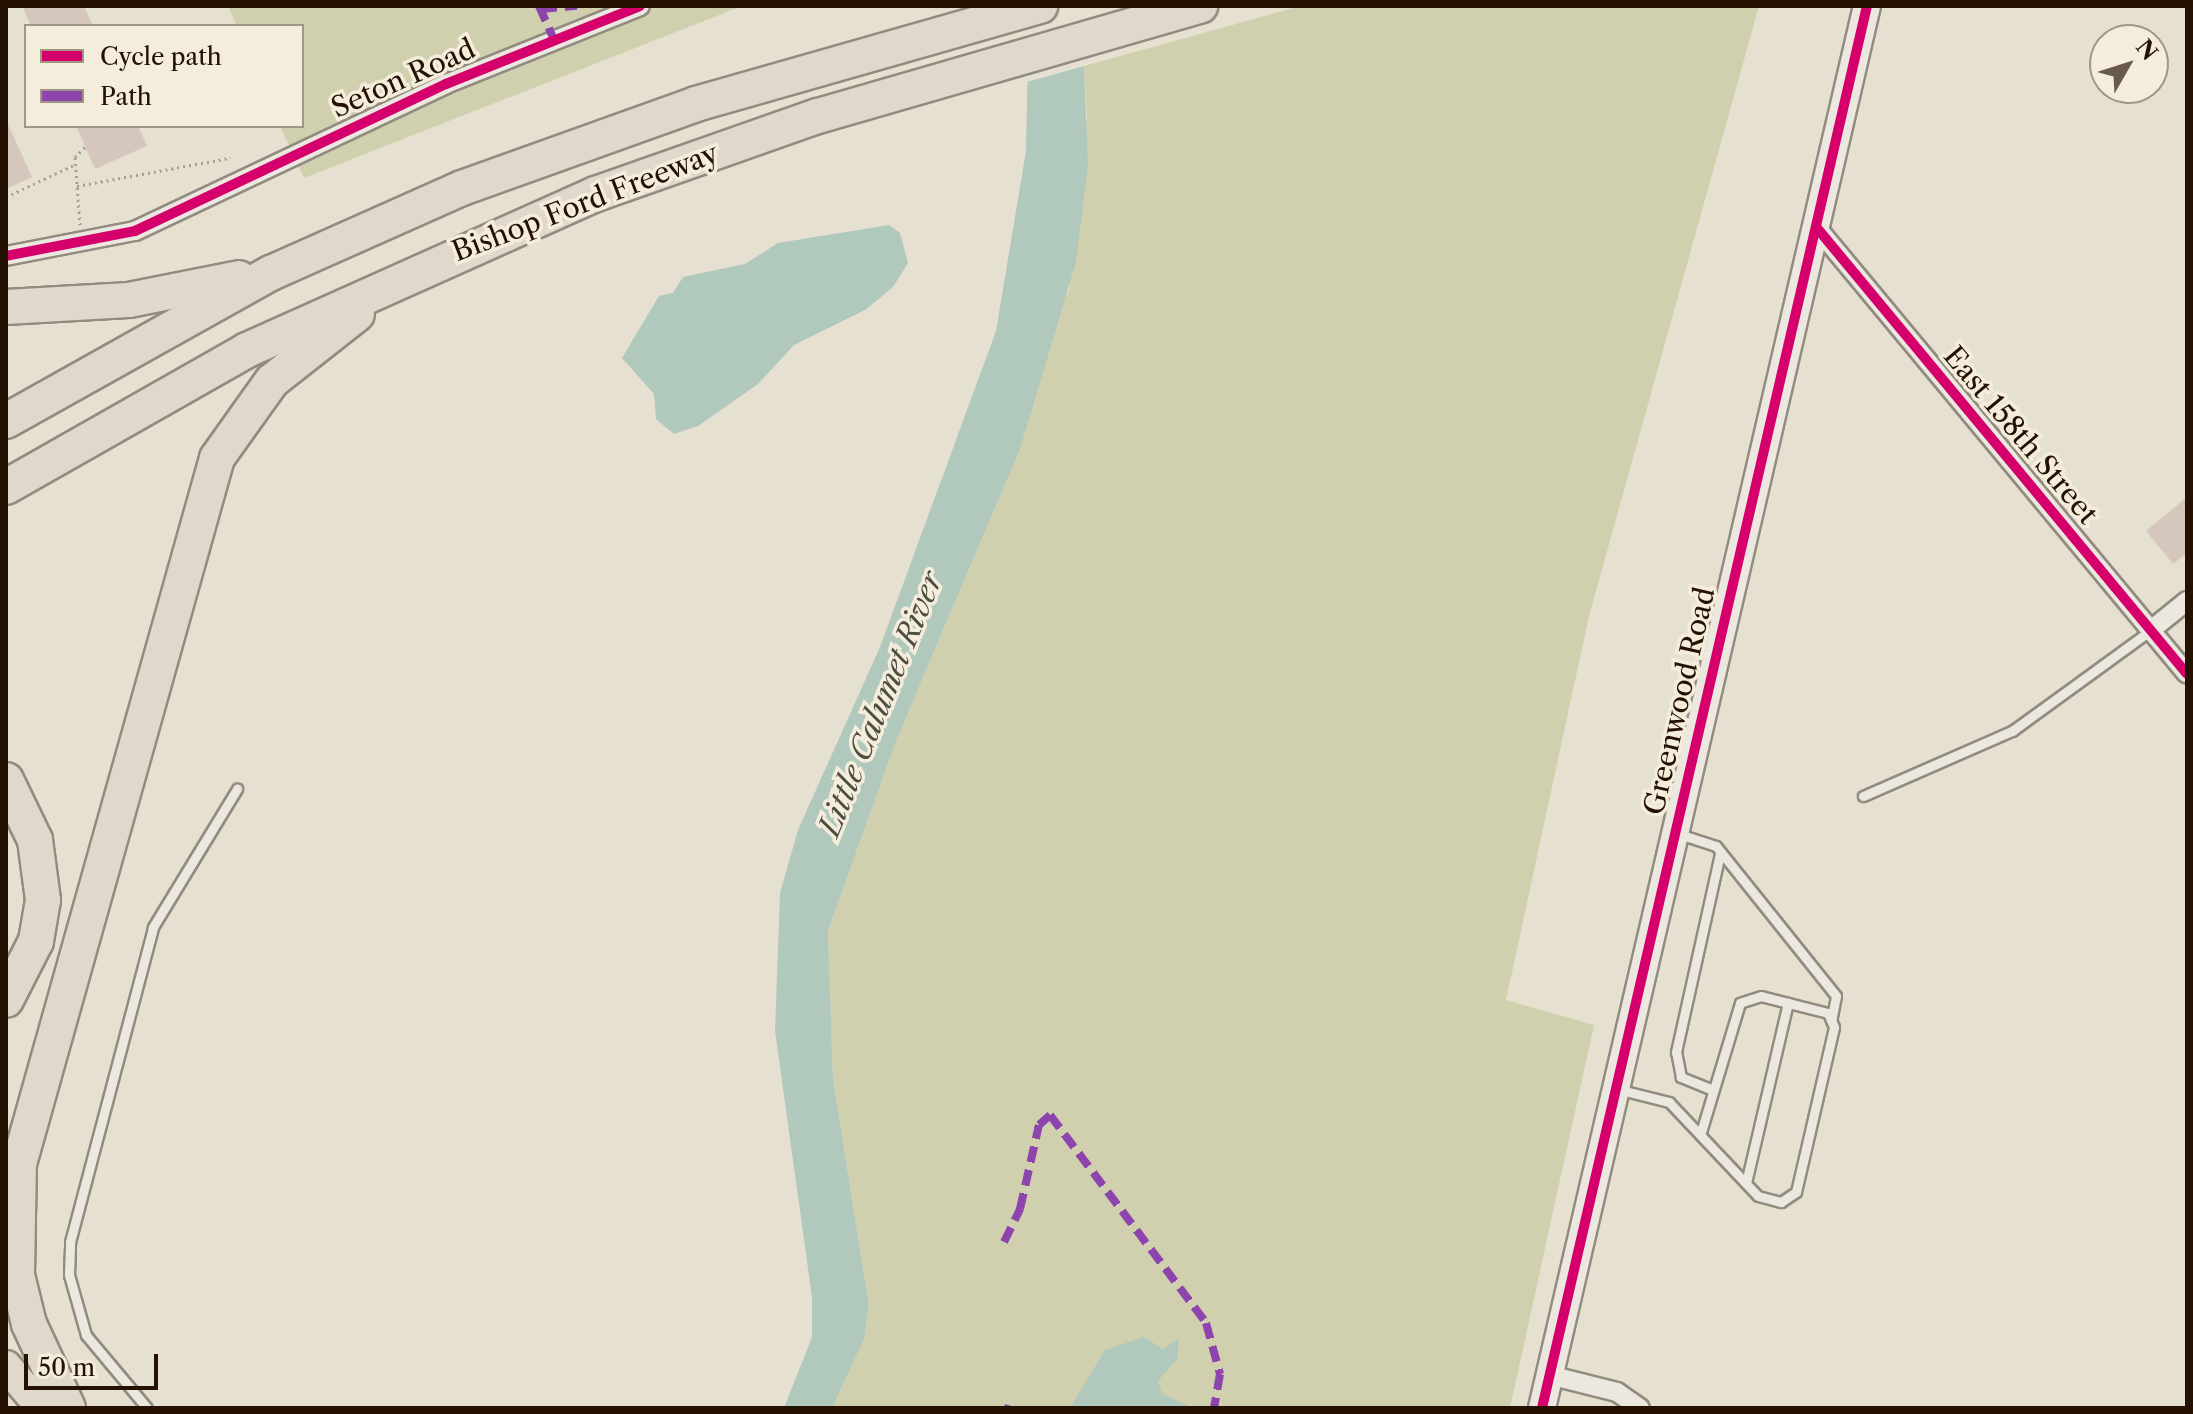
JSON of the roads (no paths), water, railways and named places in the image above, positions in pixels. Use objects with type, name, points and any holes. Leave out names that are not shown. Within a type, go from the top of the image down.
[{"type":"highway","name":"Bishop Ford Freeway","points":[[6,421],[271,273],[581,143],[1040,6]]},
{"type":"highway","name":"Bishop Ford Freeway","points":[[6,487],[247,350],[401,276],[704,154],[958,75],[1200,6]]},
{"type":"highway","points":[[6,307],[129,300],[271,273]]},
{"type":"highway","points":[[68,1408],[29,1324],[17,1275],[19,1164],[200,502],[242,416],[272,381],[401,276]]},
{"type":"highway","points":[[6,780],[35,840],[43,900],[36,941],[6,1000]]},
{"type":"main road","points":[[6,1366],[42,1408]]},
{"type":"street","name":"Seton Road","points":[[6,256],[82,246],[135,231],[446,84],[640,6]]},
{"type":"street","name":"Greenwood Road","points":[[1542,1408],[1673,832],[1867,6]]},
{"type":"street","name":"East 158th Street","points":[[1817,228],[2187,674]]},
{"type":"street","points":[[2151,630],[2187,601]]},
{"type":"street","points":[[1549,1375],[1617,1392],[1640,1408]]},
{"type":"lane","points":[[1863,796],[2012,731],[2151,630]]},
{"type":"lane","points":[[147,1408],[86,1335],[69,1275],[70,1242],[153,927],[237,789]]},
{"type":"lane","points":[[1614,1089],[1669,1102],[1701,1132],[1758,1196],[1781,1202],[1796,1192],[1836,996],[1712,844],[1673,832]]},
{"type":"lane","points":[[1713,1090],[1681,1077],[1676,1052],[1720,854]]},
{"type":"lane","points":[[1701,1132],[1740,1003],[1761,996],[1828,1013],[1831,1021]]},
{"type":"lane","points":[[1746,1183],[1788,1003]]},
{"type":"water","name":"Little Calumet River","points":[[1029,6],[1084,66],[1088,165],[1076,262],[1020,449],[896,741],[828,931],[833,1079],[869,1306],[864,1339],[832,1408],[784,1408],[812,1337],[812,1297],[775,1031],[780,893],[798,830],[880,647],[996,331],[1026,151]]},
{"type":"water","points":[[889,225],[900,233],[908,263],[893,287],[865,310],[794,345],[758,384],[698,426],[674,434],[656,419],[654,394],[622,358],[659,296],[673,293],[683,277],[745,264],[778,243]]},
{"type":"water","points":[[1144,1337],[1163,1349],[1179,1338],[1177,1359],[1158,1381],[1162,1394],[1194,1408],[1070,1408],[1105,1350]]}]
